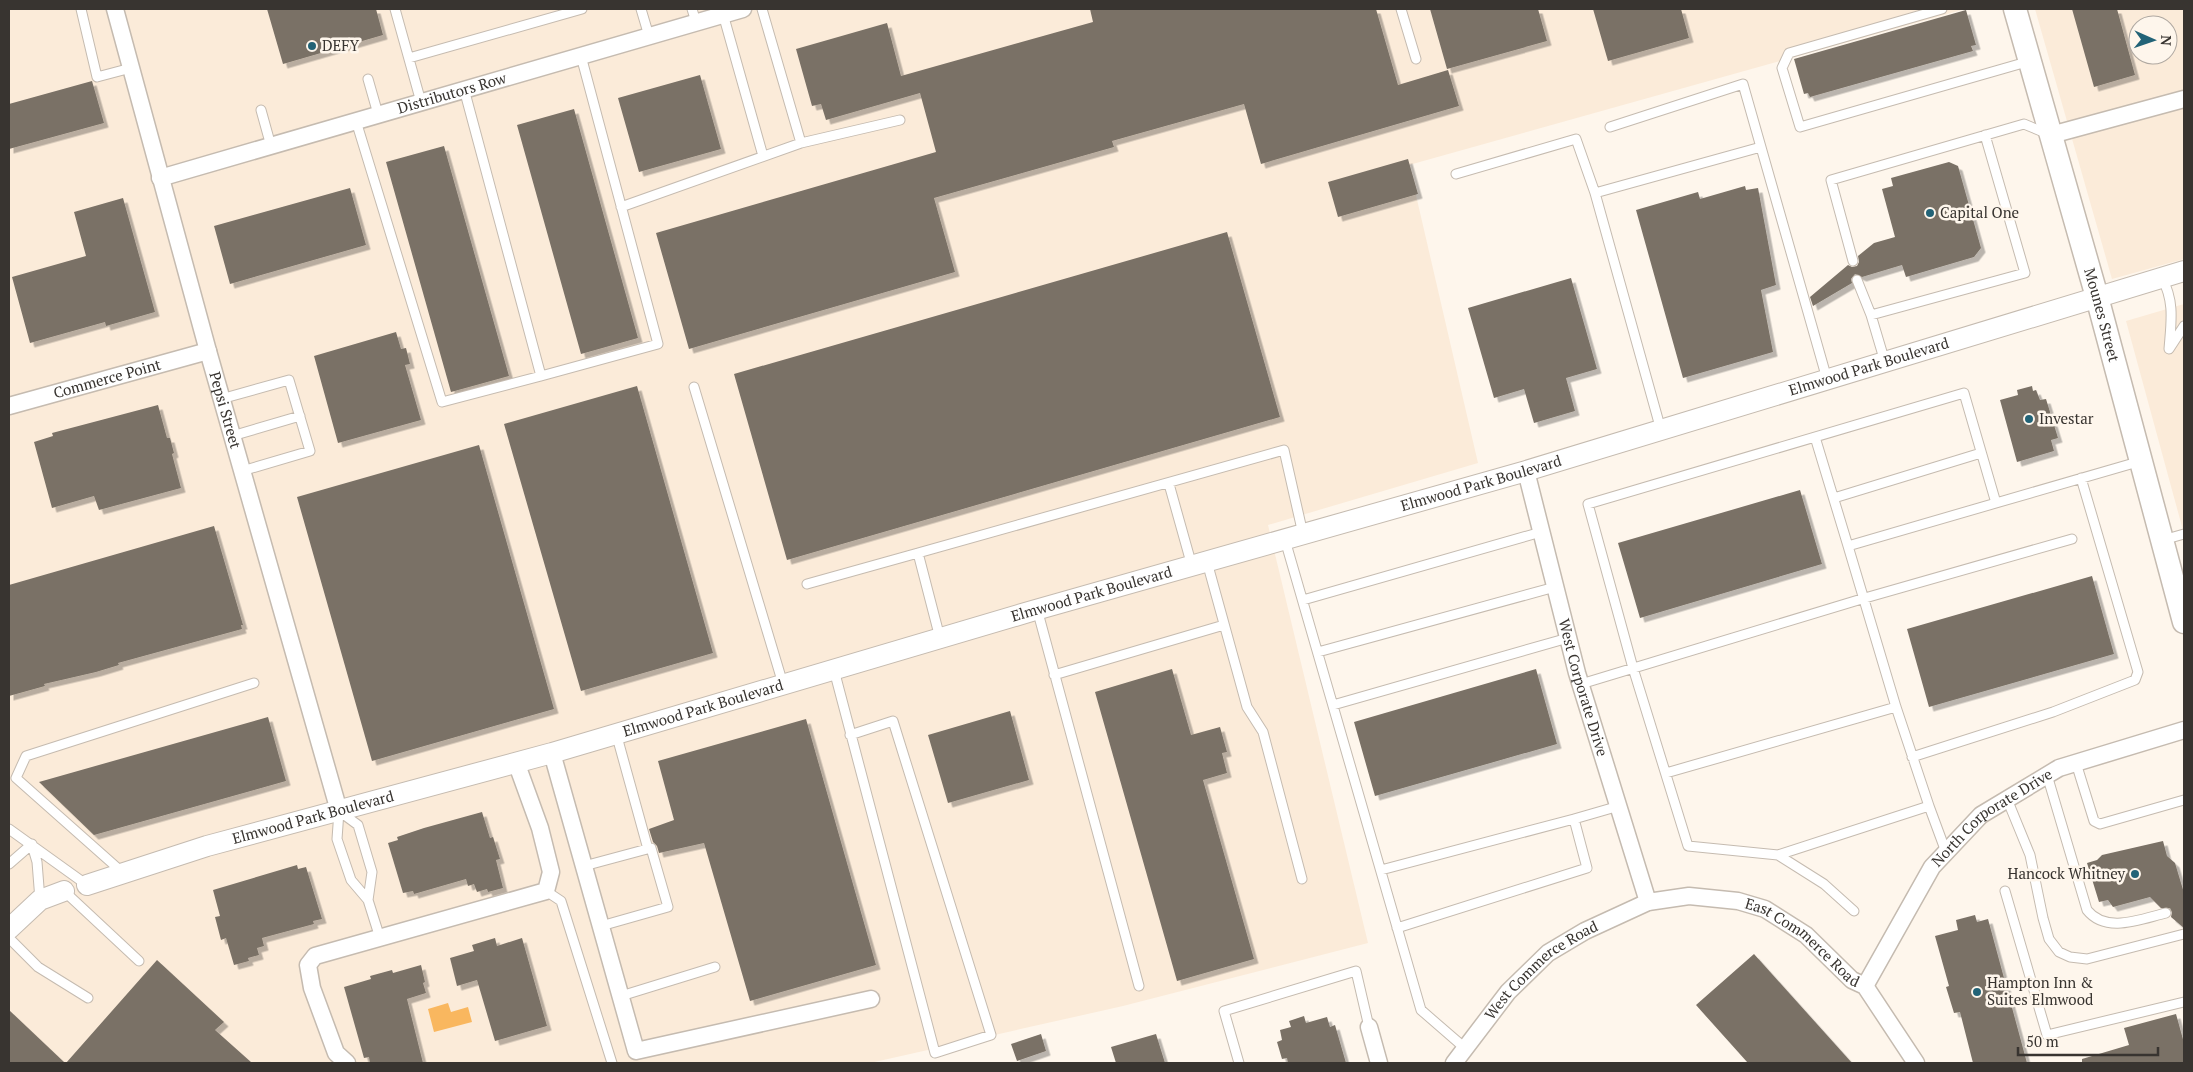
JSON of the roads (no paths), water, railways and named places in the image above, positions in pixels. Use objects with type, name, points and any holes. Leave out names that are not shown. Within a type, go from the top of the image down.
[{"type":"main road","name":"Mounes Street","points":[[2015,9],[2097,297],[2184,622]]},
{"type":"street","name":"Pepsi Street","points":[[115,9],[221,399],[339,811]]},
{"type":"street","name":"Distributors Row","points":[[160,178],[649,36],[694,16],[723,14],[742,9]]},
{"type":"street","points":[[2051,134],[2184,99]]},
{"type":"street","name":"Elmwood Park Boulevard","points":[[9,929],[40,900],[207,846],[552,753],[1037,609],[1526,471],[2184,271]]},
{"type":"street","name":"Commerce Point","points":[[9,406],[208,351]]},
{"type":"street","name":"West Corporate Drive","points":[[1526,471],[1581,684],[1648,902]]},
{"type":"street","name":"North Corporate Drive","points":[[1865,986],[1932,867],[1981,815],[2059,768],[2184,730]]},
{"type":"street","points":[[552,753],[636,1051],[871,999]]},
{"type":"street","points":[[347,1063],[336,1053],[312,988],[308,965],[315,956],[546,891],[551,872],[530,800],[516,762]]},
{"type":"street","name":"East Commerce Road","points":[[1648,902],[1689,896],[1738,901],[1765,908],[1806,935],[1852,980],[1865,986],[1916,1063]]},
{"type":"street","name":"West Commerce Road","points":[[1454,1063],[1508,992],[1548,953],[1585,931],[1648,902]]},
{"type":"street","points":[[1369,1027],[1379,1063]]},
{"type":"lane","points":[[81,9],[97,77],[131,68]]},
{"type":"lane","points":[[395,9],[422,102]]},
{"type":"lane","points":[[409,58],[582,9]]},
{"type":"lane","points":[[641,9],[649,36]]},
{"type":"lane","points":[[762,9],[801,143]]},
{"type":"lane","points":[[1401,9],[1416,58]]},
{"type":"lane","points":[[1942,9],[1789,53],[1782,68],[1800,127],[2030,61]]},
{"type":"lane","points":[[723,14],[763,156]]},
{"type":"lane","points":[[356,121],[442,402],[658,344],[581,56]]},
{"type":"lane","points":[[368,79],[378,114]]},
{"type":"lane","points":[[1610,127],[1743,84],[1827,379]]},
{"type":"lane","points":[[464,89],[541,376]]},
{"type":"lane","points":[[261,110],[271,146]]},
{"type":"lane","points":[[621,207],[801,143],[900,120]]},
{"type":"lane","points":[[1852,261],[1832,180],[2024,124],[2051,134]]},
{"type":"lane","points":[[1871,315],[2025,273],[1985,135]]},
{"type":"lane","points":[[1456,174],[1576,138],[1595,193],[1661,430]]},
{"type":"lane","points":[[1595,193],[1761,147]]},
{"type":"lane","points":[[2162,278],[2168,289],[2172,310],[2169,349],[2184,326]]},
{"type":"lane","points":[[1857,280],[1871,315],[1885,362]]},
{"type":"lane","points":[[221,399],[289,380],[300,416],[310,451],[242,471]]},
{"type":"lane","points":[[694,387],[783,684]]},
{"type":"lane","points":[[1929,806],[1778,856],[1688,846],[1633,668],[1588,504],[1964,393],[1996,502]]},
{"type":"lane","points":[[232,436],[300,416]]},
{"type":"lane","points":[[1815,437],[1865,598],[1896,707],[1946,852]]},
{"type":"lane","points":[[807,584],[1169,484],[1284,450],[1302,600],[1421,1010],[1466,1049]]},
{"type":"lane","points":[[1834,498],[1981,453]]},
{"type":"lane","points":[[1848,546],[2141,461]]},
{"type":"lane","points":[[1912,757],[2053,712],[2135,680],[2138,672],[2081,478]]},
{"type":"lane","points":[[1169,484],[1224,626],[1247,707],[1263,732],[1302,879]]},
{"type":"lane","points":[[1302,600],[1541,532]]},
{"type":"lane","points":[[2162,540],[2184,534]]},
{"type":"lane","points":[[1581,684],[1865,598],[2072,539]]},
{"type":"lane","points":[[918,553],[940,638]]},
{"type":"lane","points":[[1318,652],[1555,587]]},
{"type":"lane","points":[[1037,609],[1139,986]]},
{"type":"lane","points":[[1054,675],[1224,626]]},
{"type":"lane","points":[[1333,705],[1568,638]]},
{"type":"lane","points":[[834,670],[850,735],[935,1053],[991,1035],[893,721],[850,735]]},
{"type":"lane","points":[[124,874],[16,778],[26,756],[254,683]]},
{"type":"lane","points":[[1666,773],[1896,707]]},
{"type":"lane","points":[[616,734],[648,849]]},
{"type":"lane","points":[[2076,763],[2094,821],[2100,824],[2184,800]]},
{"type":"lane","points":[[2047,775],[2073,868],[2090,914],[2095,919],[2110,923],[2125,922],[2166,913]]},
{"type":"lane","points":[[2007,799],[2030,855],[2049,939],[2060,952],[2070,957],[2087,959],[2184,934]]},
{"type":"lane","points":[[1381,870],[1619,806]]},
{"type":"lane","points":[[339,811],[358,825],[372,872],[368,900]]},
{"type":"lane","points":[[339,811],[337,839],[351,880],[368,900],[380,938]]},
{"type":"lane","points":[[1397,928],[1587,868],[1574,819]]},
{"type":"lane","points":[[9,829],[87,884]]},
{"type":"lane","points":[[9,864],[32,844]]},
{"type":"lane","points":[[32,844],[37,862],[40,900]]},
{"type":"lane","points":[[584,866],[651,848],[668,907],[601,926]]},
{"type":"lane","points":[[1778,856],[1824,884],[1854,911]]},
{"type":"lane","points":[[64,891],[139,961]]},
{"type":"lane","points":[[546,891],[561,901],[612,1063]]},
{"type":"lane","points":[[2005,891],[2047,1035],[2184,1002]]},
{"type":"lane","points":[[9,938],[38,967],[88,998]]},
{"type":"lane","points":[[621,996],[715,967]]},
{"type":"lane","points":[[1240,1063],[1224,1011],[1356,970],[1369,1027]]},
{"type":"place","name":"DEFY","points":[[312,46]]},
{"type":"place","name":"Capital One","points":[[1930,213]]},
{"type":"place","name":"Investar","points":[[2029,419]]},
{"type":"place","name":"Hancock Whitney","points":[[2135,874]]},
{"type":"place","name":"Hampton Inn & Suites Elmwood","points":[[1977,992]]}]
